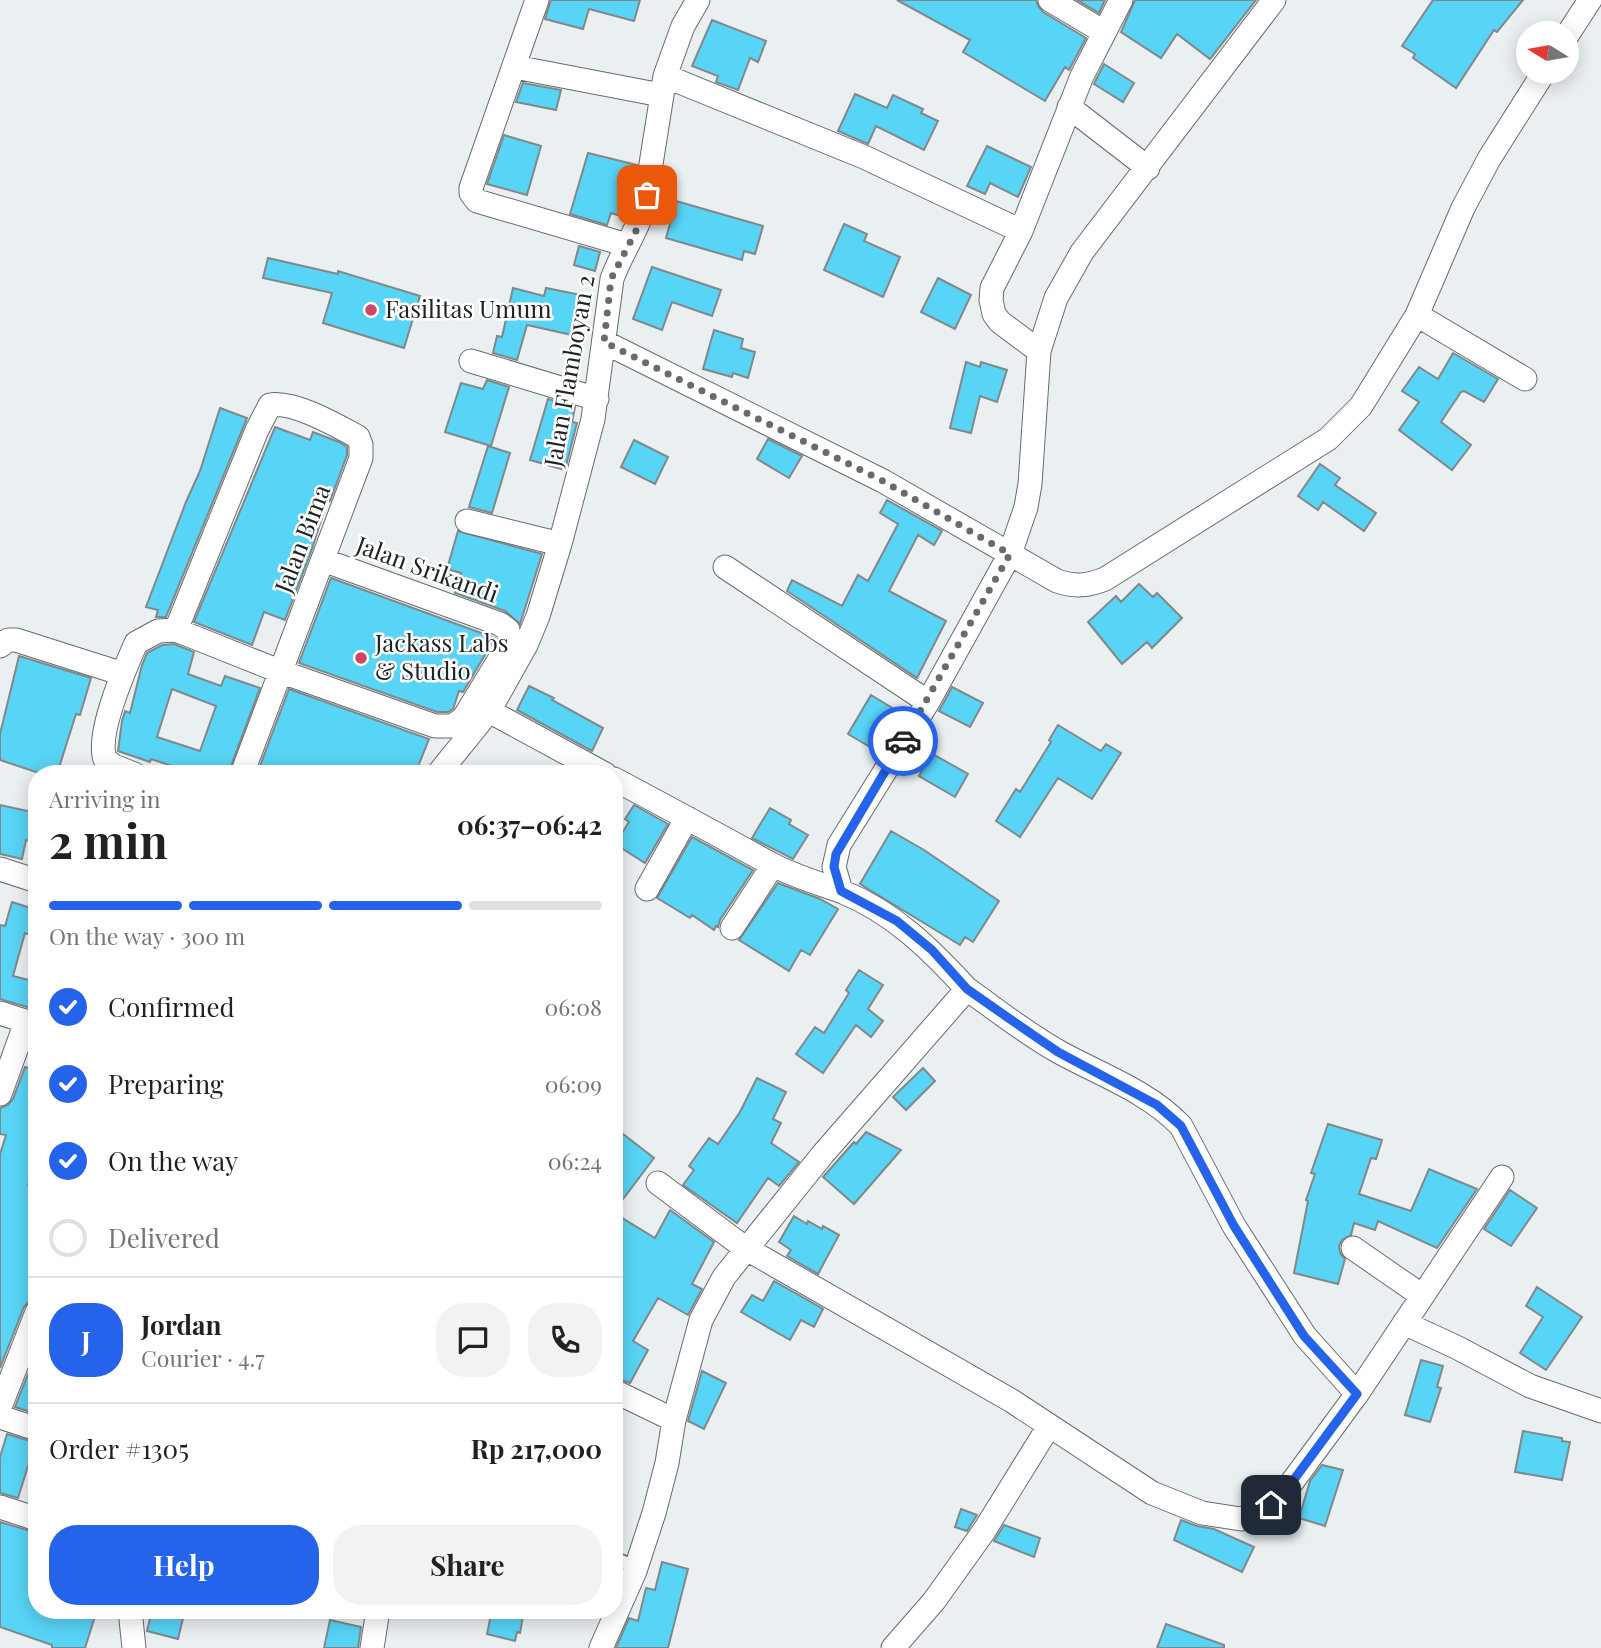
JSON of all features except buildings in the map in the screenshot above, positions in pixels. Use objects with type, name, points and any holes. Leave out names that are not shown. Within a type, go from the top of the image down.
[{"type":"street","points":[[537,0],[471,188],[473,198],[627,245]]},
{"type":"street","name":"Jalan Flamboyan 2","points":[[445,765],[489,711],[526,645],[549,586],[597,399],[611,279],[637,229],[644,208],[663,85],[683,26],[698,0]]},
{"type":"street","points":[[1050,0],[1104,32]]},
{"type":"street","points":[[1039,351],[1000,322],[994,314],[990,300],[992,288],[1021,231],[1069,107],[1121,0]]},
{"type":"street","points":[[841,891],[834,867],[839,845],[928,702],[1010,554],[1026,507],[1039,351],[1056,298],[1082,253],[1274,0]]},
{"type":"street","points":[[1576,21],[1589,0],[1601,10]]},
{"type":"street","points":[[515,67],[663,85],[863,157],[1021,231]]},
{"type":"street","points":[[604,342],[883,481],[1057,581],[1070,585],[1090,585],[1105,579],[1328,439],[1360,406],[1418,315],[1463,208],[1489,159],[1536,84]]},
{"type":"street","points":[[1069,107],[1148,168]]},
{"type":"street","points":[[1418,315],[1525,379]]},
{"type":"street","points":[[471,361],[597,399]]},
{"type":"street","name":"Jalan Bima","points":[[176,630],[265,410],[276,404],[316,416],[358,437],[361,458],[245,765]]},
{"type":"street","points":[[467,521],[560,544]]},
{"type":"street","name":"Jalan Srikandi","points":[[279,671],[435,726],[452,726],[463,719],[510,642],[508,630],[500,624],[324,561]]},
{"type":"street","points":[[725,567],[928,702]]},
{"type":"street","points":[[113,765],[105,759],[102,741],[123,674],[136,643],[158,631],[176,630],[279,671]]},
{"type":"street","points":[[0,646],[8,640],[16,640],[123,674]]},
{"type":"street","points":[[489,711],[588,765]]},
{"type":"street","points":[[623,784],[773,865],[801,879],[841,891],[897,921],[932,950],[967,989],[1058,1052],[1126,1087],[1170,1114],[1181,1126],[1234,1226],[1304,1336],[1357,1394]]},
{"type":"street","points":[[647,889],[687,818]]},
{"type":"street","points":[[732,928],[773,865]]},
{"type":"street","points":[[0,869],[28,878]]},
{"type":"street","points":[[623,1597],[636,1567],[667,1463],[674,1420],[701,1320],[724,1277],[745,1248],[885,1082],[967,989]]},
{"type":"street","points":[[0,1013],[28,1023]]},
{"type":"street","points":[[0,1094],[28,1031]]},
{"type":"street","points":[[659,1183],[745,1248],[1012,1401],[1152,1493],[1202,1513],[1241,1519],[1257,1515],[1284,1493],[1357,1394],[1502,1177]]},
{"type":"street","points":[[1353,1248],[1422,1295]]},
{"type":"street","points":[[1404,1324],[1456,1347],[1530,1386],[1601,1410]]},
{"type":"street","points":[[0,1407],[28,1334]]},
{"type":"street","points":[[623,1395],[674,1420]]},
{"type":"street","points":[[0,1417],[28,1426]]},
{"type":"street","points":[[893,1648],[956,1571],[1049,1426]]},
{"type":"street","points":[[0,1507],[28,1516]]},
{"type":"street","points":[[131,1619],[134,1648]]},
{"type":"street","points":[[372,1648],[377,1619]]},
{"type":"street","points":[[601,1648],[614,1619]]},
{"type":"lane","points":[[623,1562],[636,1567]]},
{"type":"way so far","points":[[647,195],[637,229],[611,279],[604,342],[883,481],[1010,554],[928,702],[903,741]]},
{"type":"place","name":"Fasilitas Umum","points":[[371,310]]},
{"type":"place","name":"Jackass Labs & Studio","points":[[361,658]]},
{"type":"route","points":[[903,741],[839,845],[834,867],[841,891],[912,932],[967,989],[1058,1052],[1170,1114],[1181,1126],[1234,1226],[1304,1336],[1357,1394],[1284,1493],[1271,1505]]}]
